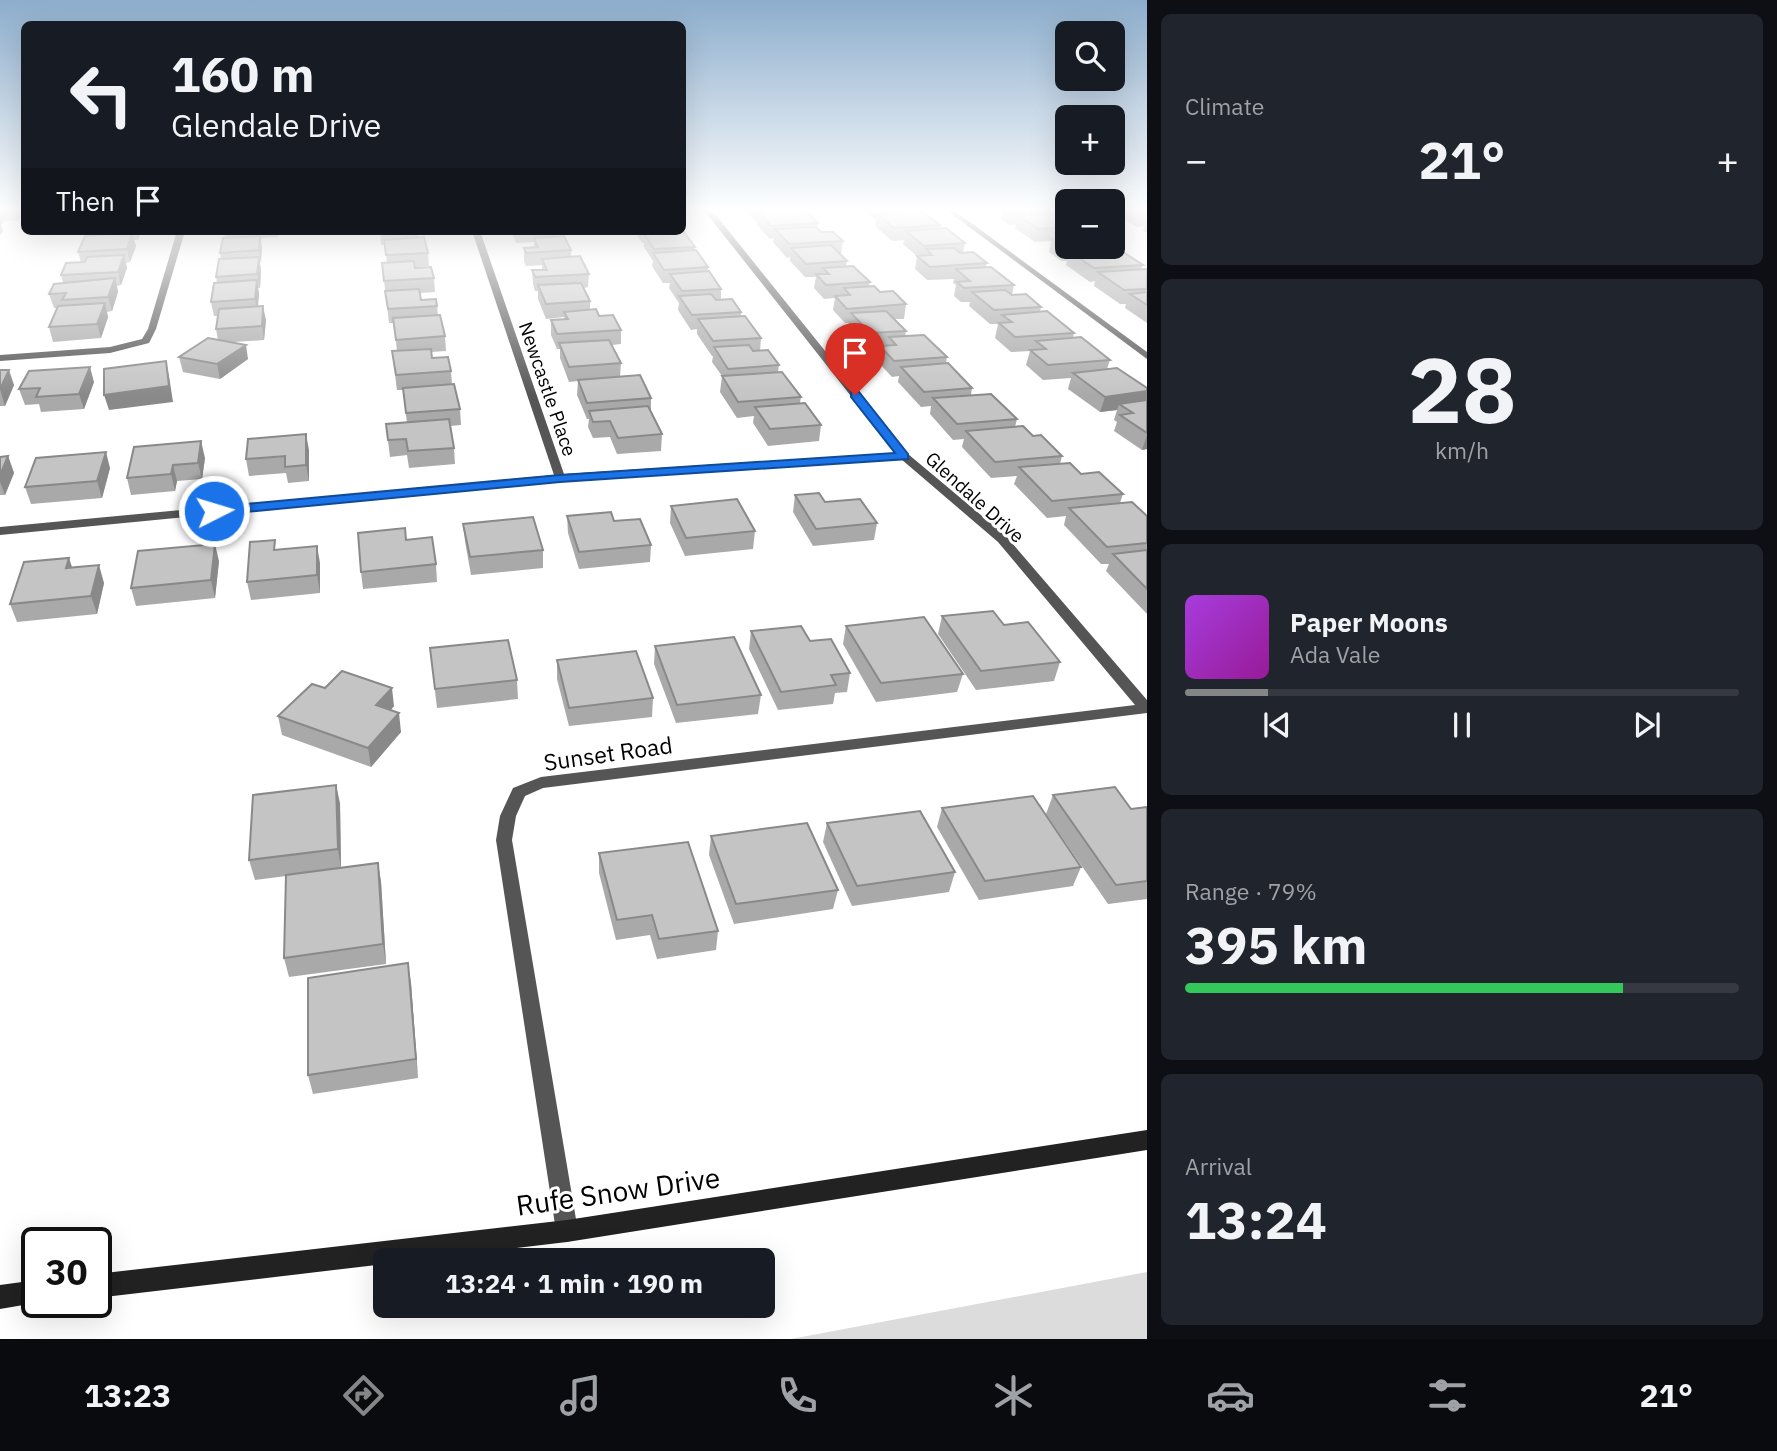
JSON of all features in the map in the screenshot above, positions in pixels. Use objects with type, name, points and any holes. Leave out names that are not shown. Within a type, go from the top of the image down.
[{"type":"main road","name":"Rufe Snow Drive","points":[[112,1284],[567,1231],[1147,1140]]},
{"type":"main road","points":[[0,1297],[21,1294]]},
{"type":"street","points":[[0,358],[110,350],[146,341],[169,271]]},
{"type":"street","name":"Newcastle Place","points":[[490,271],[560,478]]},
{"type":"street","name":"Glendale Drive","points":[[757,271],[904,456],[1002,539],[1147,708]]},
{"type":"street","points":[[1033,271],[1147,356]]},
{"type":"street","points":[[0,531],[560,478],[904,456]]},
{"type":"street","name":"Sunset Road","points":[[567,1231],[504,840],[508,816],[519,792],[541,783],[1147,708]]},
{"type":"shaded area","points":[[1147,1272],[1147,1339],[791,1339]]},
{"type":"building","points":[[62,271],[118,271],[118,272],[61,275]]},
{"type":"building","points":[[217,271],[257,271],[257,274],[216,277]]},
{"type":"building","points":[[383,271],[432,271],[434,278],[384,281]]},
{"type":"building","points":[[533,271],[588,271],[589,274],[535,277]]},
{"type":"building","points":[[709,271],[721,289],[682,291],[670,274]]},
{"type":"building","points":[[826,271],[859,271],[870,282],[826,285],[816,274],[829,274]]},
{"type":"building","points":[[959,271],[997,271],[1014,285],[964,288],[957,282],[970,281]]},
{"type":"building","points":[[1147,271],[1147,289],[1124,290],[1098,272]]},
{"type":"building","points":[[115,278],[108,297],[62,300],[66,293],[49,294],[54,284]]},
{"type":"building","points":[[257,280],[255,299],[211,302],[214,283]]},
{"type":"building","points":[[581,283],[590,301],[546,304],[538,285]]},
{"type":"building","points":[[874,286],[880,292],[893,291],[906,304],[847,309],[835,296],[850,295],[844,288]]},
{"type":"building","points":[[419,289],[421,300],[436,299],[437,306],[388,309],[385,291]]},
{"type":"building","points":[[1005,290],[1012,295],[1026,294],[1041,307],[994,310],[972,292]]},
{"type":"building","points":[[1147,292],[1147,305],[1130,294]]},
{"type":"building","points":[[711,294],[716,300],[732,299],[741,312],[692,315],[679,296]]},
{"type":"building","points":[[105,303],[97,324],[49,327],[58,306]]},
{"type":"building","points":[[263,306],[262,326],[216,329],[219,309]]},
{"type":"building","points":[[596,309],[599,316],[613,315],[621,330],[557,334],[551,320],[568,319],[564,312]]},
{"type":"building","points":[[886,311],[906,331],[870,333],[851,313]]},
{"type":"building","points":[[1047,311],[1074,333],[1015,337],[999,323],[1012,322],[1002,315]]},
{"type":"building","points":[[440,315],[445,336],[396,340],[393,318]]},
{"type":"building","points":[[745,316],[761,338],[713,341],[698,319]]},
{"type":"building","points":[[924,335],[947,357],[894,361],[880,346],[896,345],[889,337]]},
{"type":"building","points":[[1081,337],[1110,360],[1048,365],[1030,350],[1046,349],[1036,341]]},
{"type":"building","points":[[208,338],[246,345],[217,364],[179,357]]},
{"type":"building","points":[[609,340],[621,363],[569,367],[559,343]]},
{"type":"building","points":[[749,345],[753,351],[768,350],[779,365],[728,369],[714,347]]},
{"type":"building","points":[[431,349],[432,358],[448,357],[451,371],[396,375],[392,351]]},
{"type":"building","points":[[166,361],[169,386],[104,395],[104,369]]},
{"type":"building","points":[[948,363],[972,388],[924,392],[901,367]]},
{"type":"building","points":[[90,367],[79,394],[36,397],[40,388],[19,389],[29,371]]},
{"type":"building","points":[[1117,368],[1147,388],[1147,391],[1105,397],[1073,373]]},
{"type":"building","points":[[0,370],[9,370],[0,389]]},
{"type":"building","points":[[782,372],[801,397],[738,402],[722,376]]},
{"type":"building","points":[[640,375],[651,398],[587,403],[578,380]]},
{"type":"building","points":[[454,384],[460,409],[406,413],[403,388]]},
{"type":"building","points":[[991,394],[1017,419],[957,424],[933,398]]},
{"type":"building","points":[[1147,400],[1147,433],[1120,415],[1133,413],[1119,404]]},
{"type":"building","points":[[805,403],[821,425],[770,429],[755,407]]},
{"type":"building","points":[[648,406],[662,434],[618,438],[610,421],[593,422],[589,411]]},
{"type":"building","points":[[449,419],[454,448],[408,451],[406,439],[388,440],[386,424]]},
{"type":"building","points":[[1023,426],[1033,436],[1041,435],[1062,456],[995,462],[966,431]]},
{"type":"building","points":[[306,434],[306,465],[285,467],[285,456],[246,459],[248,439]]},
{"type":"building","points":[[201,441],[198,463],[173,465],[171,474],[127,478],[134,447]]},
{"type":"building","points":[[106,452],[97,481],[25,487],[36,458]]},
{"type":"building","points":[[8,456],[0,475],[0,457]]},
{"type":"building","points":[[1070,463],[1081,474],[1099,472],[1123,494],[1052,501],[1019,467]]},
{"type":"building","points":[[819,493],[825,502],[860,499],[877,523],[816,529],[795,495]]},
{"type":"building","points":[[737,499],[755,531],[686,538],[671,506]]},
{"type":"building","points":[[1132,502],[1147,516],[1147,543],[1107,547],[1069,508]]},
{"type":"building","points":[[611,512],[614,521],[640,519],[651,545],[579,552],[567,516]]},
{"type":"building","points":[[533,517],[543,550],[470,557],[463,524]]},
{"type":"building","points":[[405,528],[406,540],[432,537],[436,564],[361,572],[358,533]]},
{"type":"building","points":[[275,540],[274,550],[317,546],[317,575],[247,582],[250,542]]},
{"type":"building","points":[[215,544],[211,580],[131,588],[138,551]]},
{"type":"building","points":[[1147,550],[1147,589],[1113,554]]},
{"type":"building","points":[[69,558],[66,568],[99,565],[91,596],[10,604],[24,562]]},
{"type":"building","points":[[993,611],[1004,625],[1028,622],[1060,662],[981,671],[942,616]]},
{"type":"building","points":[[924,617],[963,674],[881,683],[846,626]]},
{"type":"building","points":[[801,626],[810,641],[831,639],[850,673],[831,675],[836,685],[781,692],[751,631]]},
{"type":"building","points":[[734,637],[761,695],[677,705],[655,646]]},
{"type":"building","points":[[508,640],[517,680],[435,689],[430,648]]},
{"type":"building","points":[[636,651],[653,698],[569,708],[557,660]]},
{"type":"building","points":[[342,671],[392,688],[376,705],[399,713],[368,748],[278,716],[312,684],[325,688]]},
{"type":"building","points":[[336,785],[338,849],[249,860],[253,795]]},
{"type":"building","points":[[1115,787],[1131,809],[1147,807],[1147,881],[1116,885],[1053,795]]},
{"type":"building","points":[[1033,796],[1081,867],[985,881],[942,808]]},
{"type":"building","points":[[920,811],[955,872],[857,886],[827,823]]},
{"type":"building","points":[[807,823],[838,890],[736,904],[711,836]]},
{"type":"building","points":[[688,842],[718,931],[659,939],[652,915],[617,920],[599,853]]},
{"type":"building","points":[[378,863],[383,944],[284,958],[286,875]]},
{"type":"building","points":[[408,963],[416,1059],[308,1075],[308,978]]},
{"type":"route","points":[[214,511],[560,478],[904,456],[855,395]]}]
